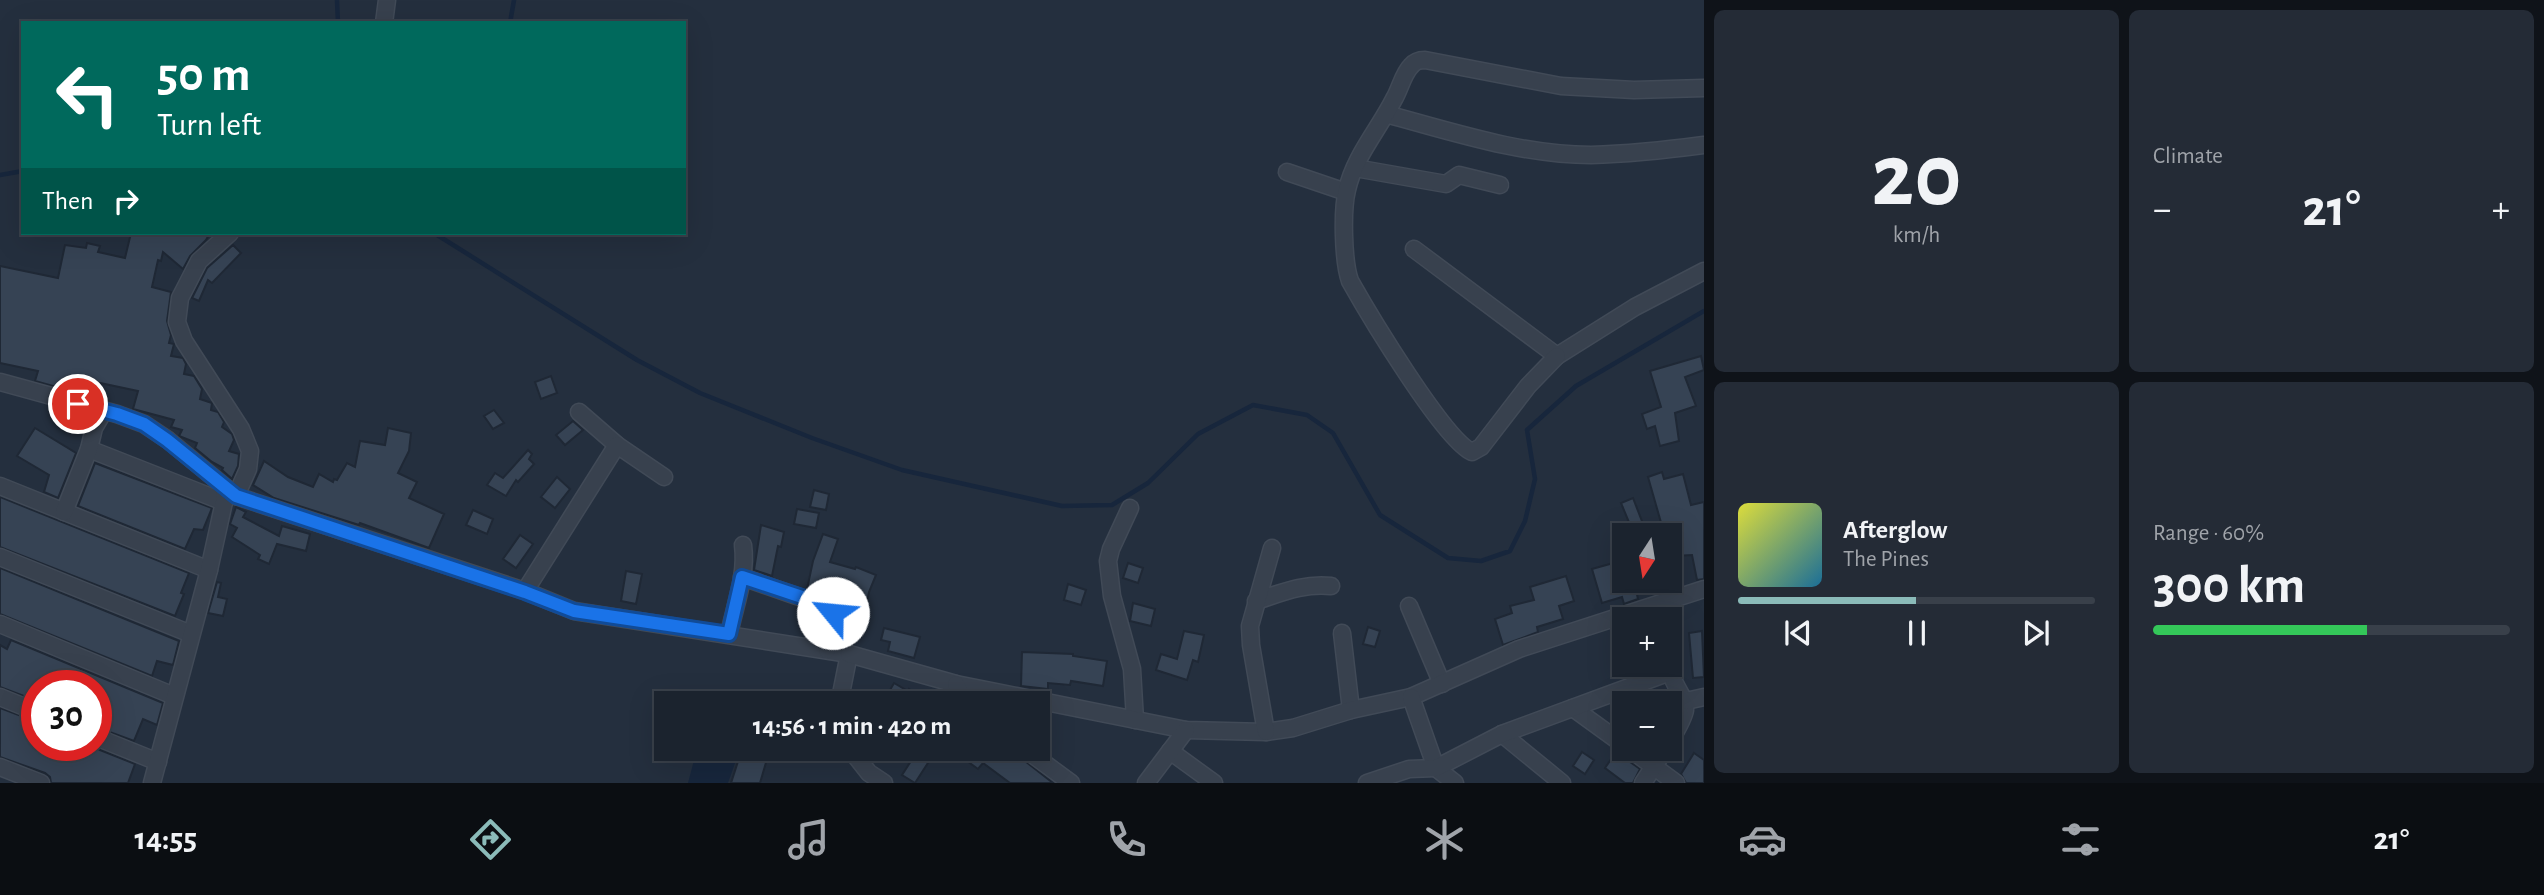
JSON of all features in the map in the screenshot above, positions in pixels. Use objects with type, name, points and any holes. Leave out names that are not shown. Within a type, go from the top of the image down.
[{"type":"street","points":[[384,21],[387,0]]},
{"type":"street","points":[[1704,88],[1634,90],[1561,86],[1422,60],[1415,63],[1408,69],[1355,168],[1346,192],[1345,258],[1350,281],[1435,414],[1466,449],[1475,452],[1528,386],[1557,356],[1635,307],[1704,271]]},
{"type":"street","points":[[1386,114],[1470,138],[1590,155],[1704,145]]},
{"type":"street","points":[[1355,168],[1446,184],[1459,175],[1500,185]]},
{"type":"street","points":[[1287,172],[1346,192]]},
{"type":"street","points":[[152,783],[228,495],[248,469],[250,451],[241,429],[184,341],[177,322],[180,298],[199,261],[228,235]]},
{"type":"street","points":[[1414,249],[1557,356]]},
{"type":"street","points":[[0,382],[144,424],[167,440],[228,495]]},
{"type":"street","points":[[64,512],[89,449],[94,428],[104,411]]},
{"type":"street","points":[[579,412],[617,445],[664,477]]},
{"type":"street","points":[[525,592],[617,445]]},
{"type":"street","points":[[89,449],[525,592],[574,611],[849,654],[956,684],[1186,730],[1266,732],[1293,729],[1351,710],[1411,697],[1519,649],[1612,623]]},
{"type":"street","points":[[0,486],[209,570]]},
{"type":"street","points":[[1130,508],[1108,561],[1112,596],[1132,669],[1135,720]]},
{"type":"street","points":[[729,634],[742,577],[743,545]]},
{"type":"street","points":[[1266,732],[1251,645],[1251,620],[1272,548]]},
{"type":"street","points":[[0,556],[191,634]]},
{"type":"street","points":[[742,577],[831,608],[833,613],[827,650]]},
{"type":"street","points":[[1256,601],[1297,588],[1331,586]]},
{"type":"street","points":[[1664,607],[1704,589]]},
{"type":"street","points":[[1409,606],[1442,684]]},
{"type":"street","points":[[0,624],[174,695]]},
{"type":"street","points":[[1342,633],[1351,710]]},
{"type":"street","points":[[842,691],[849,654]]},
{"type":"street","points":[[1367,783],[1409,769],[1436,768],[1502,734],[1649,677]]},
{"type":"street","points":[[1673,677],[1686,701],[1682,721]]},
{"type":"street","points":[[956,684],[959,691]]},
{"type":"street","points":[[0,697],[21,706]]},
{"type":"street","points":[[1411,697],[1436,768],[1455,783]]},
{"type":"street","points":[[1686,701],[1704,697]]},
{"type":"street","points":[[1573,708],[1612,736]]},
{"type":"street","points":[[1146,783],[1186,730]]},
{"type":"street","points":[[1502,734],[1562,783]]},
{"type":"street","points":[[112,743],[158,762]]},
{"type":"street","points":[[1170,751],[1214,783]]},
{"type":"street","points":[[860,761],[869,773],[884,783]]},
{"type":"street","points":[[1041,761],[1071,783]]},
{"type":"street","points":[[1646,761],[1676,783]]},
{"type":"street","points":[[1643,783],[1658,761]]},
{"type":"street","points":[[0,767],[41,783]]},
{"type":"street","points":[[1398,783],[1409,769]]},
{"type":"street","points":[[855,783],[869,773]]},
{"type":"water","points":[[694,761],[736,761],[728,783],[688,783]]},
{"type":"building","points":[[131,235],[209,235],[190,256],[183,269],[163,252],[161,261],[158,260],[152,287],[171,292],[167,321],[171,335],[169,343],[174,344],[171,356],[183,358],[186,364],[184,374],[194,376],[202,389],[200,399],[212,403],[211,410],[218,412],[224,422],[222,427],[232,434],[234,440],[229,451],[239,454],[238,466],[232,479],[223,468],[195,448],[197,443],[179,436],[182,430],[171,427],[174,420],[133,409],[138,391],[100,383],[96,398],[35,381],[38,371],[0,363],[0,266],[58,278],[65,245],[86,248],[87,243],[100,246],[98,252],[125,258]]},
{"type":"building","points":[[233,245],[241,253],[212,283],[208,280],[199,301],[192,298],[207,268]]},
{"type":"building","points":[[1701,356],[1704,370],[1685,377],[1696,406],[1675,413],[1679,441],[1660,446],[1655,426],[1647,429],[1642,414],[1661,407],[1650,371]]},
{"type":"building","points":[[551,376],[557,393],[541,399],[535,382]]},
{"type":"building","points":[[494,410],[504,423],[493,429],[484,416]]},
{"type":"building","points":[[573,421],[583,430],[565,445],[556,435]]},
{"type":"building","points":[[35,428],[76,453],[58,498],[44,492],[49,475],[17,456]]},
{"type":"building","points":[[388,428],[411,433],[409,451],[398,473],[417,482],[409,498],[444,514],[429,548],[360,523],[359,525],[274,498],[253,485],[264,461],[288,477],[313,487],[319,474],[333,482],[347,463],[355,467],[360,441],[385,445]]},
{"type":"building","points":[[528,450],[532,454],[529,459],[534,464],[518,482],[516,480],[506,496],[487,485],[495,473],[503,478]]},
{"type":"building","points":[[95,463],[212,508],[203,530],[194,529],[185,549],[78,506]]},
{"type":"building","points":[[1662,472],[1664,479],[1683,474],[1691,505],[1704,502],[1704,579],[1697,580],[1692,555],[1682,556],[1682,523],[1661,523],[1648,477]]},
{"type":"building","points":[[557,477],[570,489],[555,508],[541,497]]},
{"type":"building","points":[[814,490],[829,494],[826,510],[810,507]]},
{"type":"building","points":[[0,497],[189,573],[175,616],[0,547]]},
{"type":"building","points":[[1633,498],[1643,523],[1629,523],[1621,503]]},
{"type":"building","points":[[236,507],[246,512],[243,517],[279,536],[282,526],[310,534],[306,551],[277,544],[269,564],[258,559],[260,555],[232,537],[237,528],[230,524]]},
{"type":"building","points":[[797,509],[819,513],[816,528],[794,524]]},
{"type":"building","points":[[473,510],[493,519],[487,534],[466,525]]},
{"type":"building","points":[[761,525],[784,532],[781,547],[778,546],[772,576],[754,570]]},
{"type":"building","points":[[823,534],[838,539],[830,562],[855,569],[856,567],[876,575],[866,607],[861,606],[853,643],[839,640],[843,605],[834,598],[807,589]]},
{"type":"building","points":[[520,535],[533,544],[516,568],[503,559]]},
{"type":"building","points":[[1128,563],[1143,568],[1138,583],[1123,578]]},
{"type":"building","points":[[1612,563],[1612,593],[1637,593],[1638,599],[1624,604],[1622,597],[1602,603],[1592,569]]},
{"type":"building","points":[[0,568],[179,641],[173,665],[157,661],[152,676],[0,614]]},
{"type":"building","points":[[626,571],[642,574],[636,604],[621,601]]},
{"type":"building","points":[[1566,576],[1574,601],[1559,606],[1563,619],[1537,627],[1538,632],[1503,645],[1495,619],[1512,613],[1510,606],[1534,600],[1530,587]]},
{"type":"building","points":[[217,582],[221,583],[218,597],[227,599],[223,616],[208,613]]},
{"type":"building","points":[[1068,584],[1086,590],[1081,605],[1064,600]]},
{"type":"building","points":[[1133,603],[1155,609],[1151,626],[1130,621]]},
{"type":"building","points":[[1368,627],[1380,631],[1375,647],[1363,644]]},
{"type":"building","points":[[884,628],[920,637],[914,658],[888,651],[890,642],[881,640]]},
{"type":"building","points":[[1184,631],[1204,635],[1198,662],[1193,660],[1187,680],[1156,670],[1161,654],[1177,659]]},
{"type":"building","points":[[1702,631],[1704,677],[1693,678],[1689,633]]},
{"type":"building","points":[[11,640],[83,670],[21,670],[21,695],[0,687],[0,645],[7,649]]},
{"type":"building","points":[[1022,652],[1073,654],[1107,661],[1103,686],[1071,681],[1070,685],[1048,683],[1048,689],[1021,686]]},
{"type":"building","points":[[112,682],[163,703],[157,725],[143,719],[134,741],[112,733]]},
{"type":"building","points":[[894,683],[908,691],[889,691]]},
{"type":"building","points":[[0,708],[21,716],[21,761],[112,761],[112,755],[135,764],[128,783],[51,783],[50,777],[45,773],[0,757]]},
{"type":"building","points":[[1582,752],[1594,760],[1585,774],[1573,766]]},
{"type":"building","points":[[1694,753],[1704,760],[1704,783],[1686,783],[1681,774]]},
{"type":"building","points":[[1612,758],[1612,761],[1629,761],[1640,769],[1633,783],[1625,783],[1605,768]]},
{"type":"building","points":[[738,761],[766,761],[760,783],[731,783]]},
{"type":"building","points":[[911,761],[929,761],[915,783],[902,775]]},
{"type":"building","points":[[967,761],[1025,761],[1053,783],[1010,783],[983,763],[978,769]]},
{"type":"waterway","points":[[337,0],[338,21]]},
{"type":"waterway","points":[[510,21],[514,0]]},
{"type":"waterway","points":[[0,175],[21,171]]},
{"type":"waterway","points":[[437,235],[637,360],[700,393],[812,438],[902,470],[1062,506],[1112,505],[1148,483],[1198,434],[1253,405],[1307,415],[1333,433],[1380,515],[1448,558],[1481,561],[1510,551],[1525,521],[1535,479],[1527,430],[1576,386],[1704,311]]},
{"type":"route","points":[[78,404],[144,424],[236,496],[525,592],[574,611],[729,634],[742,577],[826,605],[833,613]]}]
